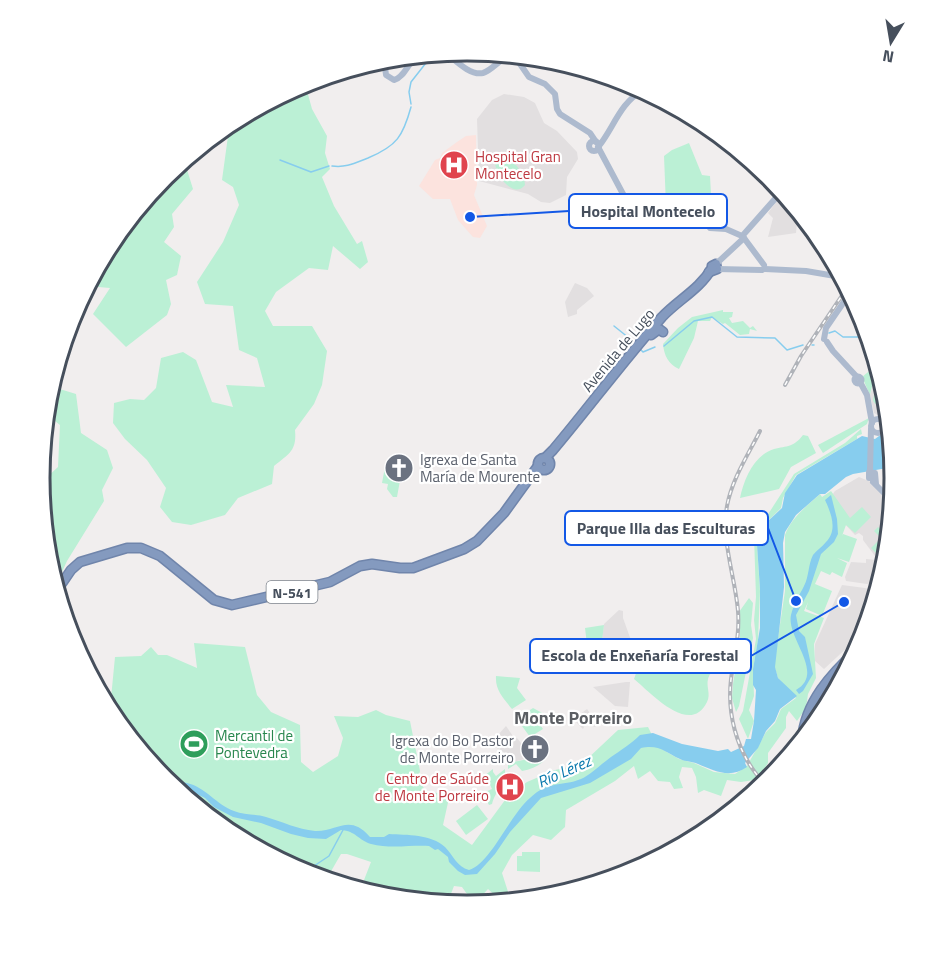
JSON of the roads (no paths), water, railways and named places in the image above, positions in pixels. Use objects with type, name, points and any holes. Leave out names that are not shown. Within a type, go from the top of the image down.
[{"type":"highway","name":"Avenida de Lugo","points":[[63,582],[71,570],[81,562],[127,548],[141,548],[159,556],[214,600],[232,605],[330,582],[364,565],[377,564],[406,569],[456,553],[477,541],[491,529],[540,468],[539,460],[547,459],[665,314],[716,267]]},
{"type":"highway","points":[[638,345],[659,329],[664,331],[662,322],[678,308],[682,300]]},
{"type":"highway","points":[[806,719],[818,695],[837,668]]},
{"type":"highway","points":[[814,708],[833,677]]},
{"type":"main road","points":[[456,61],[480,73],[498,62]]},
{"type":"main road","points":[[522,65],[529,77],[543,83],[555,94],[560,114],[598,144],[623,194],[630,201],[647,208],[697,210],[710,228],[726,229],[744,236],[762,267]]},
{"type":"main road","points":[[385,69],[390,80],[395,80],[408,66]]},
{"type":"main road","points":[[598,144],[623,107],[635,97]]},
{"type":"main road","points":[[716,267],[776,198]]},
{"type":"main road","points":[[716,267],[762,267],[831,275]]},
{"type":"main road","points":[[844,302],[826,328],[826,339],[833,351],[859,379],[866,393],[871,413],[878,423],[879,433],[873,477],[884,490]]},
{"type":"water","points":[[881,434],[884,469],[846,477],[825,494],[820,494],[796,515],[785,532],[784,587],[775,667],[778,678],[797,696],[780,709],[758,748],[745,763],[747,767],[741,771],[722,773],[682,760],[657,748],[641,748],[631,759],[590,783],[541,798],[510,832],[477,874],[465,875],[449,862],[448,857],[438,849],[435,850],[429,846],[393,847],[371,844],[350,832],[341,830],[326,839],[308,838],[233,817],[214,807],[182,782],[193,785],[234,811],[266,817],[308,830],[323,831],[349,825],[363,830],[370,837],[384,837],[389,834],[426,837],[445,847],[458,864],[469,870],[485,858],[522,806],[537,792],[549,786],[585,777],[640,735],[653,733],[682,744],[718,751],[728,749],[731,752],[744,746],[746,739],[751,739],[754,721],[756,690],[753,685],[753,669],[760,628],[757,545],[760,535],[767,522],[782,508],[785,493],[797,475],[862,436],[875,439]]},
{"type":"water","points":[[831,495],[838,534],[834,542],[821,554],[809,591],[796,615],[799,631],[805,637],[813,674],[799,694],[796,690],[804,683],[807,674],[803,655],[791,624],[791,615],[806,582],[813,555],[832,532],[831,516],[825,500]]},
{"type":"waterway","points":[[411,104],[409,92],[411,82],[426,63]]},
{"type":"waterway","points":[[332,166],[350,165],[386,149],[402,133],[411,107]]},
{"type":"waterway","points":[[280,160],[311,172],[329,166]]},
{"type":"waterway","points":[[664,346],[694,321],[712,317],[737,337],[775,338],[787,350],[803,345]]},
{"type":"waterway","points":[[614,326],[634,342]]},
{"type":"waterway","points":[[829,333],[835,331],[843,337],[859,337]]},
{"type":"waterway","points":[[640,349],[643,352],[655,347]]},
{"type":"waterway","points":[[314,866],[329,856],[343,830]]},
{"type":"railway","points":[[785,385],[801,356],[841,296]]},
{"type":"railway","points":[[757,775],[738,742],[730,705],[738,620],[727,545],[726,519],[733,486],[760,431]]},
{"type":"place","name":"Hospital Gran Montecelo","points":[[454,165]]},
{"type":"place","name":"Hospital Montecelo","points":[[470,217]]},
{"type":"place","name":"Igrexa de Santa María de Mourente","points":[[399,468]]},
{"type":"place","name":"Parque Illa das Esculturas","points":[[796,601]]},
{"type":"place","name":"Escola de Enxeñaría Forestal","points":[[844,602]]},
{"type":"place","name":"Mercantil de Pontevedra","points":[[194,744]]},
{"type":"place","name":"Igrexa do Bo Pastor de Monte Porreiro","points":[[535,749]]},
{"type":"place","name":"Centro de Saúde de Monte Porreiro","points":[[510,787]]},
{"type":"district","name":"Monte Porreiro","points":[[573,717]]},
{"type":"water label","name":"Río Lérez","points":[[564,771]]}]
